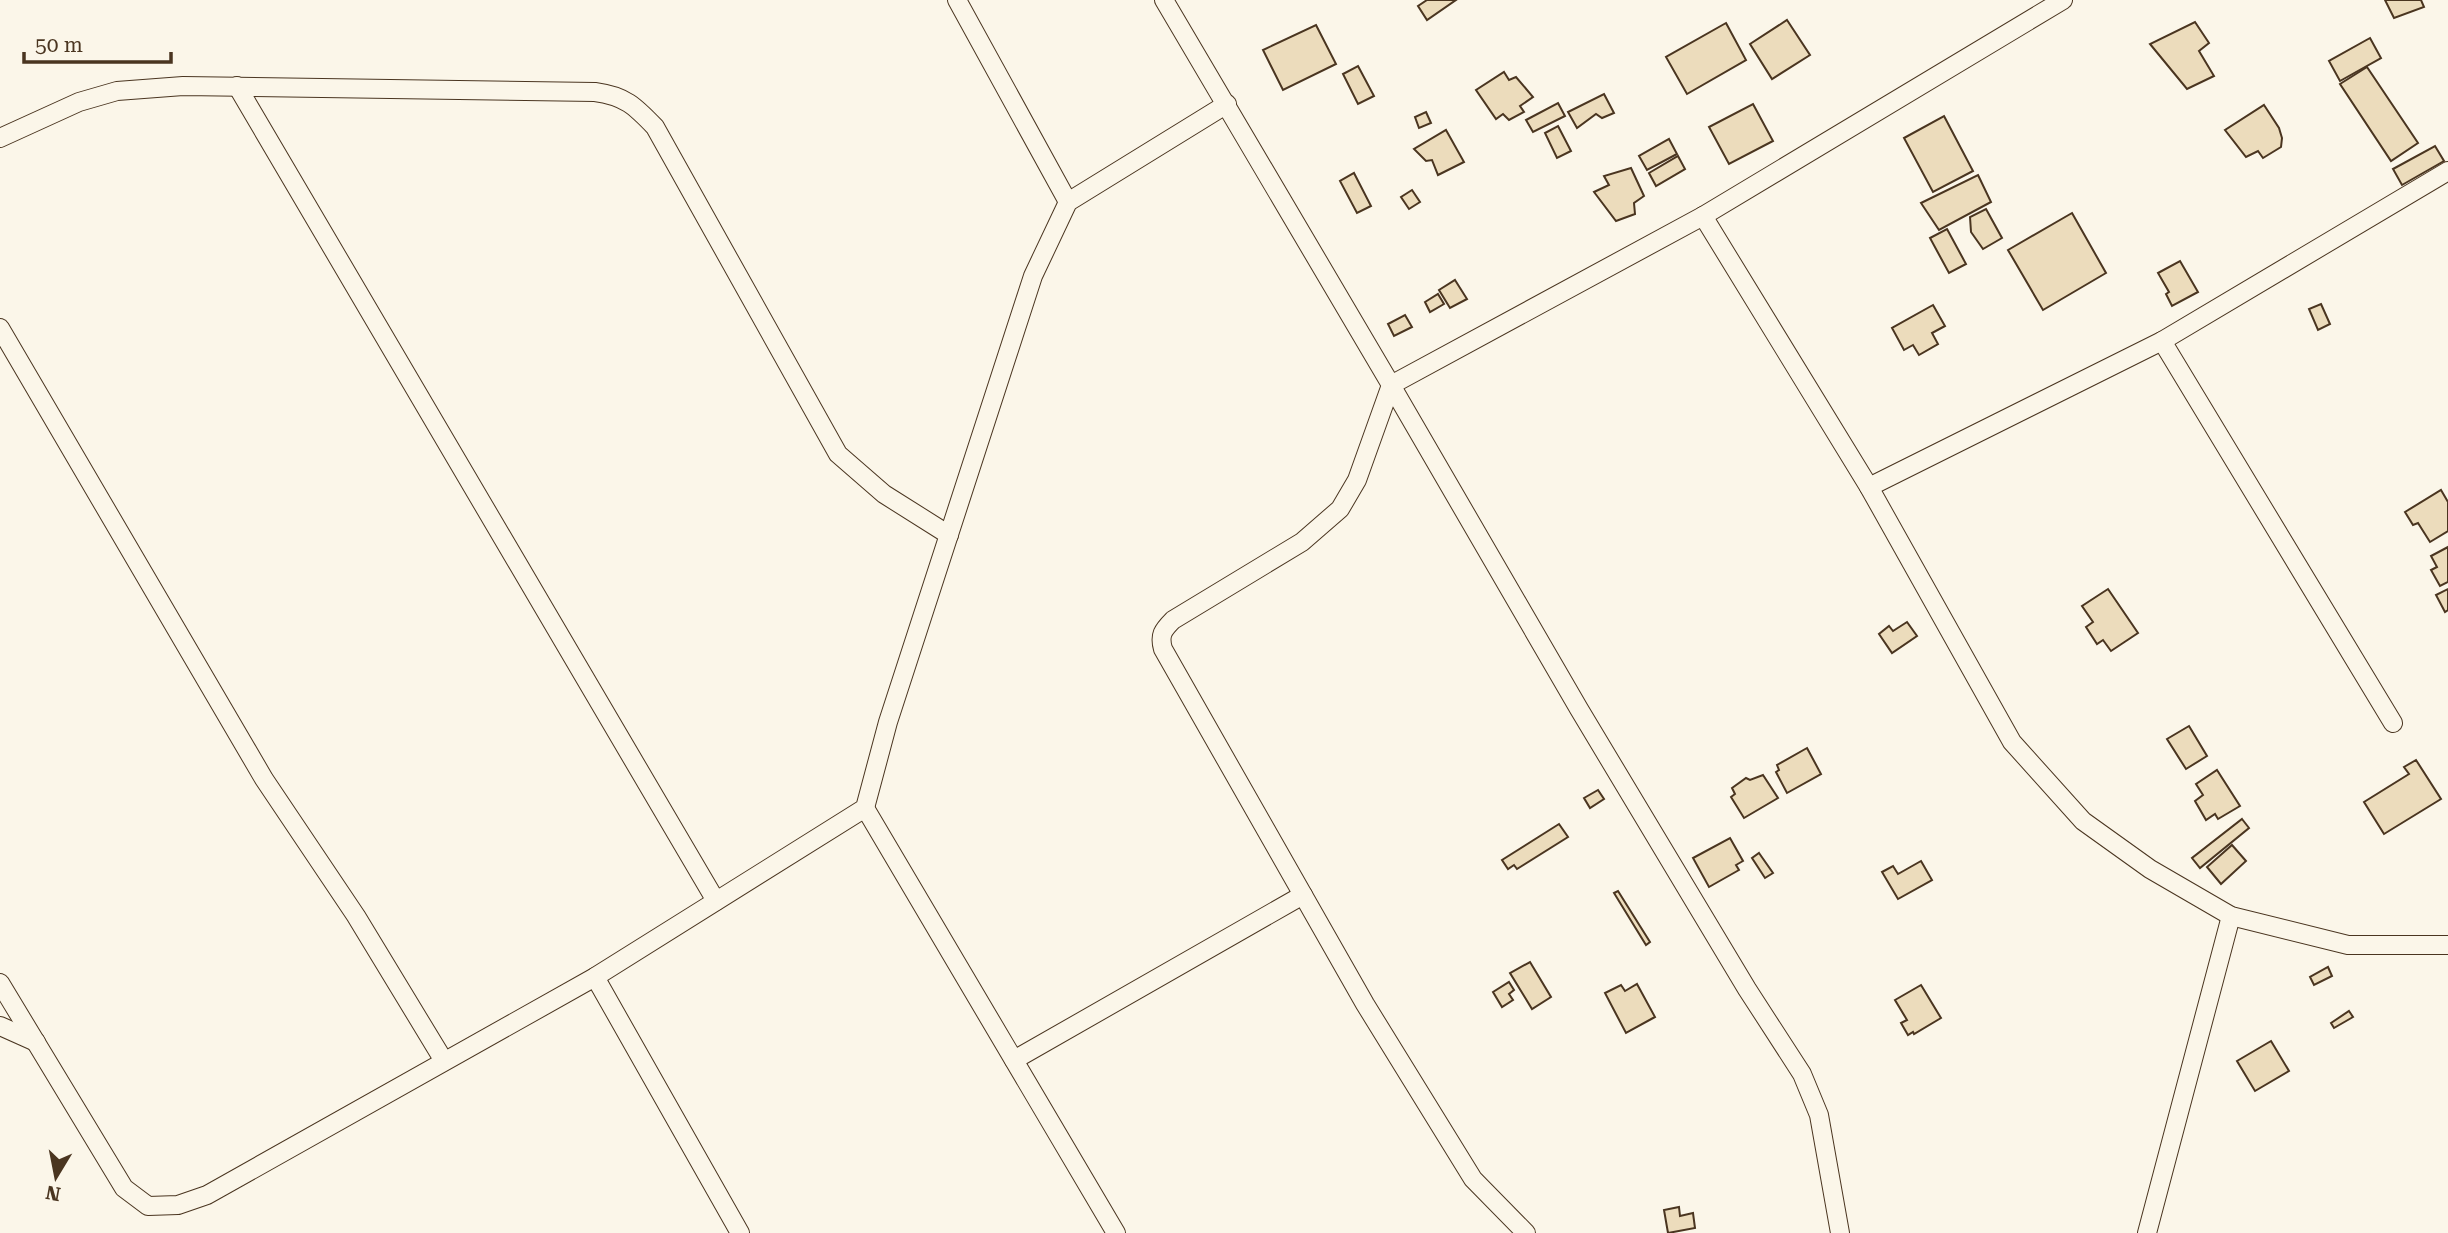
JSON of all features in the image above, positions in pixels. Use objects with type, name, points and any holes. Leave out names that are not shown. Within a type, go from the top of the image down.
[{"type":"street","points":[[957,0],[1068,202]]},
{"type":"street","points":[[1164,0],[1578,709],[1747,989],[1802,1074],[1819,1115],[1840,1233]]},
{"type":"street","points":[[1526,1233],[1473,1179],[1365,1004],[1163,649],[1160,638],[1163,629],[1173,620],[1302,542],[1340,509],[1357,480],[1391,385],[1703,216],[2063,0]]},
{"type":"street","points":[[0,138],[79,102],[117,91],[183,86],[595,92],[617,95],[636,106],[655,127],[838,454],[884,495],[950,535]]},
{"type":"street","points":[[237,86],[716,901]]},
{"type":"street","points":[[0,983],[124,1188],[148,1206],[178,1205],[207,1195],[595,977],[865,808],[888,722],[1033,276],[1068,202],[1227,104]]},
{"type":"street","points":[[1869,487],[2162,341],[2448,172]]},
{"type":"street","points":[[1703,216],[1869,487],[2012,742],[2083,821],[2150,869],[2231,916],[2348,945],[2448,944]]},
{"type":"street","points":[[0,328],[264,779],[356,916],[444,1061]]},
{"type":"street","points":[[2162,341],[2393,723]]},
{"type":"street","points":[[865,808],[1116,1233]]},
{"type":"street","points":[[1014,1060],[1303,895]]},
{"type":"street","points":[[2147,1233],[2231,916]]},
{"type":"street","points":[[595,977],[740,1233]]},
{"type":"street","points":[[0,1026],[36,1042]]},
{"type":"building","points":[[1427,0],[1456,0],[1427,20],[1418,6]]},
{"type":"building","points":[[2385,0],[2421,0],[2424,7],[2394,18]]},
{"type":"building","points":[[1787,20],[1810,55],[1772,79],[1750,44]]},
{"type":"building","points":[[2195,22],[2209,43],[2199,51],[2214,76],[2187,89],[2150,44]]},
{"type":"building","points":[[1726,23],[1746,60],[1687,94],[1666,57]]},
{"type":"building","points":[[1316,25],[1336,64],[1283,90],[1263,50]]},
{"type":"building","points":[[2370,38],[2381,58],[2340,81],[2329,61]]},
{"type":"building","points":[[1358,66],[1374,96],[1358,104],[1343,74]]},
{"type":"building","points":[[2367,67],[2418,143],[2391,161],[2340,84]]},
{"type":"building","points":[[1504,72],[1509,80],[1516,77],[1533,97],[1520,106],[1524,112],[1509,120],[1503,114],[1496,119],[1476,90]]},
{"type":"building","points":[[1604,94],[1614,113],[1602,118],[1596,114],[1577,128],[1568,112]]},
{"type":"building","points":[[1558,103],[1565,116],[1533,132],[1526,120]]},
{"type":"building","points":[[1753,104],[1773,141],[1729,164],[1709,127]]},
{"type":"building","points":[[2264,105],[2279,128],[2281,147],[2263,158],[2258,151],[2246,157],[2225,130]]},
{"type":"building","points":[[1426,112],[1431,123],[1419,128],[1415,117]]},
{"type":"building","points":[[1944,116],[1973,171],[1933,192],[1904,138]]},
{"type":"building","points":[[1558,126],[1571,151],[1557,158],[1545,133]]},
{"type":"building","points":[[1446,130],[1464,162],[1438,175],[1432,160],[1426,161],[1414,149]]},
{"type":"building","points":[[1669,139],[1677,154],[1647,170],[1639,156]]},
{"type":"building","points":[[2435,146],[2444,161],[2402,185],[2393,169]]},
{"type":"building","points":[[1678,156],[1685,169],[1656,186],[1649,173]]},
{"type":"building","points":[[1631,168],[1644,196],[1634,203],[1635,214],[1616,221],[1594,192],[1609,185],[1604,176]]},
{"type":"building","points":[[1354,173],[1371,206],[1357,213],[1340,181]]},
{"type":"building","points":[[1978,175],[1991,202],[1939,230],[1921,203]]},
{"type":"building","points":[[1412,190],[1420,202],[1409,209],[1401,197]]},
{"type":"building","points":[[1986,209],[2002,238],[1983,249],[1971,232],[1970,217]]},
{"type":"building","points":[[2072,213],[2106,273],[2043,310],[2008,250]]},
{"type":"building","points":[[1947,229],[1966,264],[1949,273],[1930,238]]},
{"type":"building","points":[[2180,261],[2198,292],[2172,306],[2166,294],[2169,292],[2158,273]]},
{"type":"building","points":[[1455,280],[1467,299],[1450,308],[1439,290]]},
{"type":"building","points":[[1438,294],[1444,304],[1430,312],[1425,302]]},
{"type":"building","points":[[2321,304],[2330,324],[2318,330],[2309,309]]},
{"type":"building","points":[[1933,305],[1945,326],[1932,333],[1938,344],[1919,355],[1913,345],[1904,350],[1892,328]]},
{"type":"building","points":[[1405,315],[1412,327],[1394,336],[1388,324]]},
{"type":"building","points":[[2441,490],[2448,502],[2448,531],[2430,542],[2418,523],[2413,525],[2405,512]]},
{"type":"building","points":[[2448,547],[2448,582],[2440,586],[2431,570],[2437,567],[2431,556]]},
{"type":"building","points":[[2108,589],[2138,633],[2111,651],[2103,640],[2097,644],[2086,627],[2093,622],[2082,606]]},
{"type":"building","points":[[2448,589],[2448,610],[2445,612],[2436,595]]},
{"type":"building","points":[[1907,622],[1917,636],[1892,653],[1879,634],[1889,626],[1893,631]]},
{"type":"building","points":[[2189,726],[2207,756],[2186,769],[2167,739]]},
{"type":"building","points":[[1807,748],[1821,774],[1787,793],[1776,772],[1779,770],[1777,765]]},
{"type":"building","points":[[2416,760],[2441,799],[2384,834],[2364,802],[2409,774],[2404,767]]},
{"type":"building","points":[[2217,770],[2240,806],[2218,819],[2215,814],[2206,820],[2195,801],[2203,795],[2196,784]]},
{"type":"building","points":[[1763,775],[1778,798],[1744,818],[1731,797],[1735,794],[1732,788],[1746,778],[1750,780]]},
{"type":"building","points":[[1598,790],[1604,799],[1590,808],[1584,798]]},
{"type":"building","points":[[2242,819],[2249,828],[2200,868],[2192,858]]},
{"type":"building","points":[[1559,824],[1568,837],[1517,869],[1514,865],[1508,869],[1502,860]]},
{"type":"building","points":[[1730,838],[1743,861],[1736,865],[1739,870],[1709,887],[1693,858]]},
{"type":"building","points":[[2232,845],[2246,861],[2221,884],[2207,867]]},
{"type":"building","points":[[1759,853],[1773,873],[1765,878],[1752,858]]},
{"type":"building","points":[[1921,861],[1932,880],[1898,899],[1882,872],[1893,866],[1898,874]]},
{"type":"building","points":[[1618,891],[1650,942],[1646,945],[1614,893]]},
{"type":"building","points":[[1530,962],[1551,997],[1532,1009],[1510,973]]},
{"type":"building","points":[[2328,967],[2332,976],[2314,985],[2310,977]]},
{"type":"building","points":[[1509,982],[1514,990],[1509,994],[1513,1000],[1502,1007],[1493,992]]},
{"type":"building","points":[[1637,984],[1655,1017],[1626,1033],[1605,993],[1621,985],[1625,991]]},
{"type":"building","points":[[1921,985],[1941,1018],[1908,1035],[1901,1023],[1907,1020],[1895,1000]]},
{"type":"building","points":[[2349,1011],[2353,1017],[2334,1028],[2331,1023]]},
{"type":"building","points":[[2271,1041],[2289,1071],[2255,1091],[2237,1061]]},
{"type":"building","points":[[1679,1207],[1680,1216],[1693,1213],[1695,1228],[1668,1233],[1664,1210]]}]
